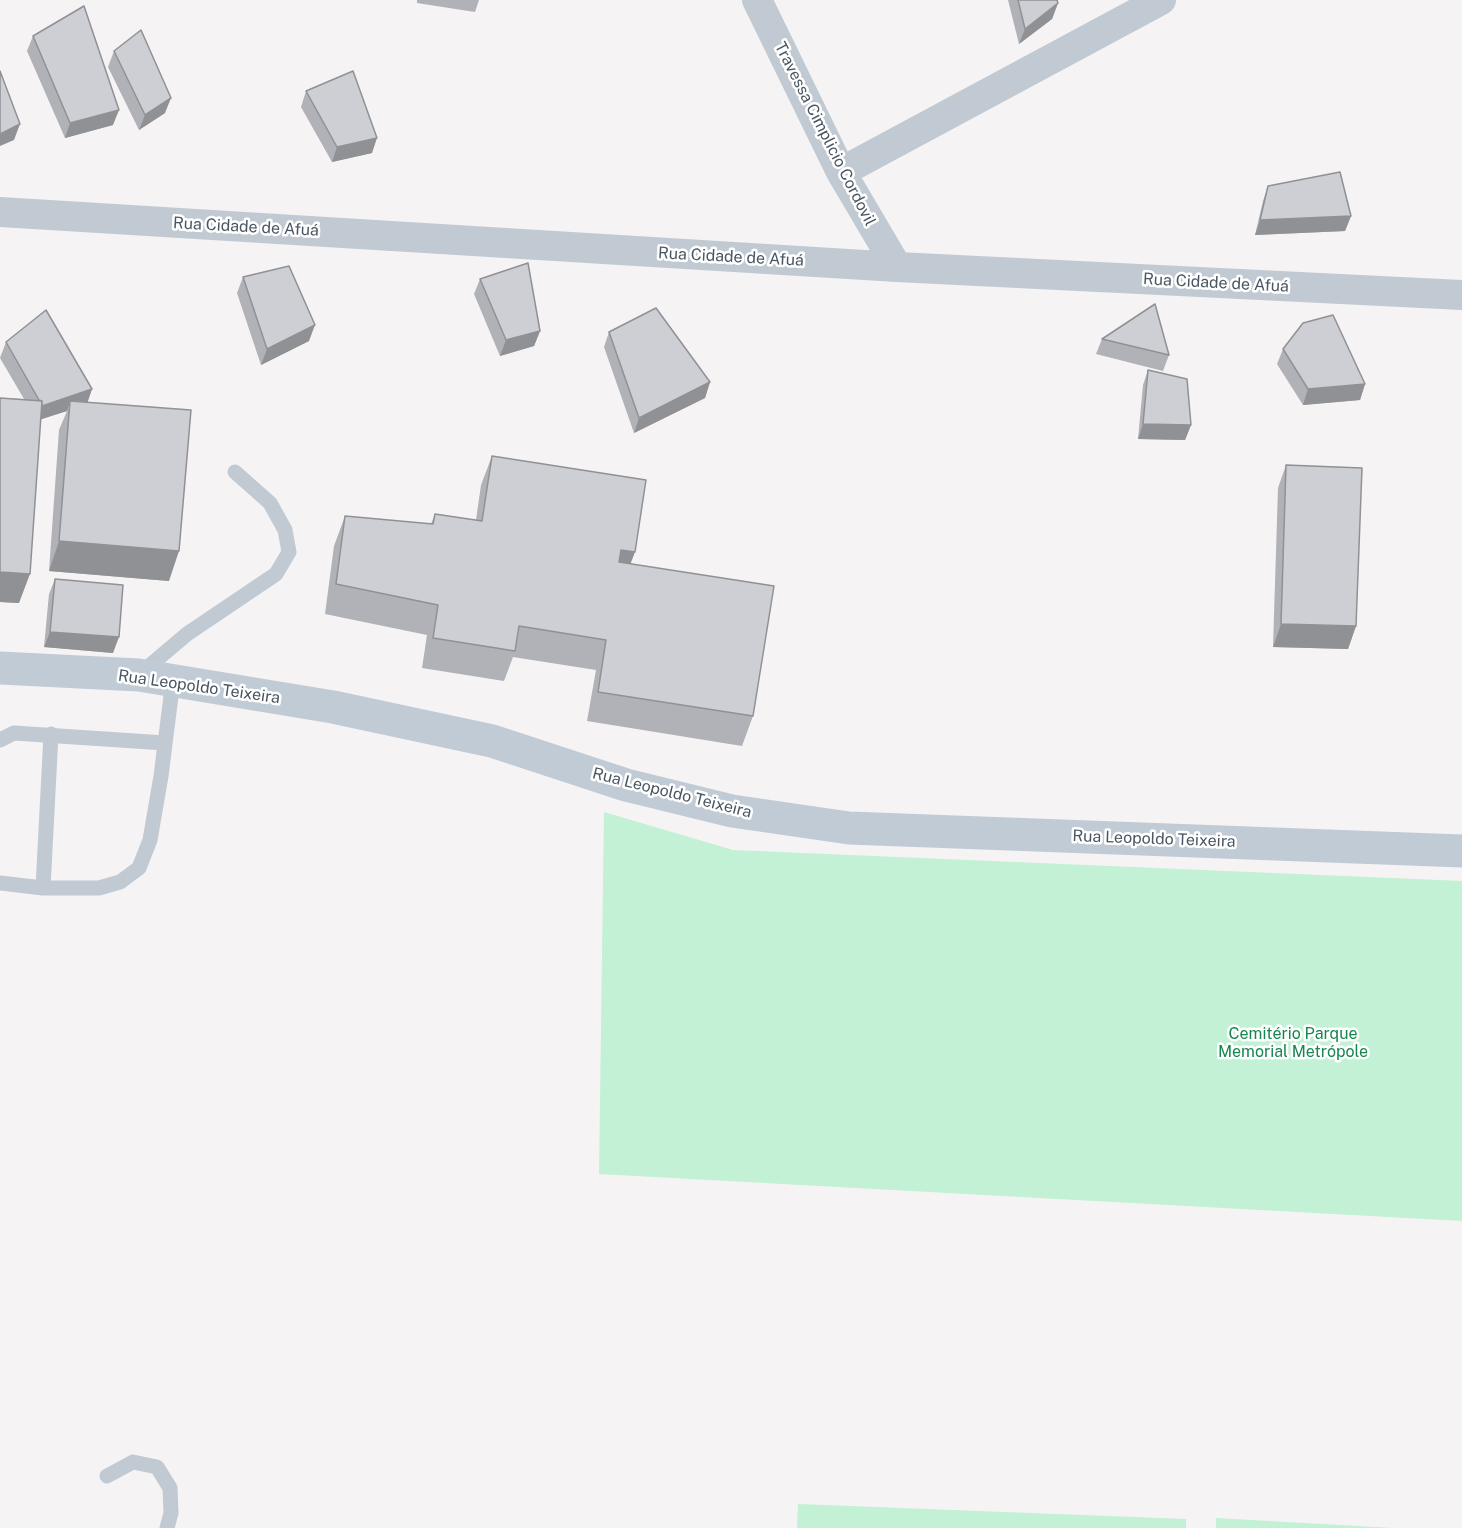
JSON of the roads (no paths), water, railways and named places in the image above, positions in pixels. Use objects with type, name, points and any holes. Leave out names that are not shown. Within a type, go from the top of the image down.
[{"type":"main road","name":"Rua Leopoldo Teixeira","points":[[0,668],[139,675],[333,708],[492,741],[626,785],[722,808],[849,828],[1462,851]]},
{"type":"street","name":"Travessa Cimplicio Cordovil","points":[[757,0],[842,172],[897,267]]},
{"type":"street","points":[[842,172],[1161,0]]},
{"type":"street","name":"Rua Cidade de Afuá","points":[[0,212],[897,267],[1462,295]]},
{"type":"lane","points":[[139,675],[188,634],[276,574],[289,552],[285,530],[270,503],[235,472]]},
{"type":"lane","points":[[0,883],[43,888],[99,888],[120,882],[139,868],[150,840],[173,680]]},
{"type":"lane","points":[[0,740],[14,733],[165,743]]},
{"type":"lane","points":[[43,888],[51,734]]},
{"type":"lane","points":[[107,1476],[133,1462],[157,1467],[170,1488],[171,1513],[167,1528]]},
{"type":"park label","name":"Cemitério Parque Memorial Metrópole","points":[[1293,1043]]}]
